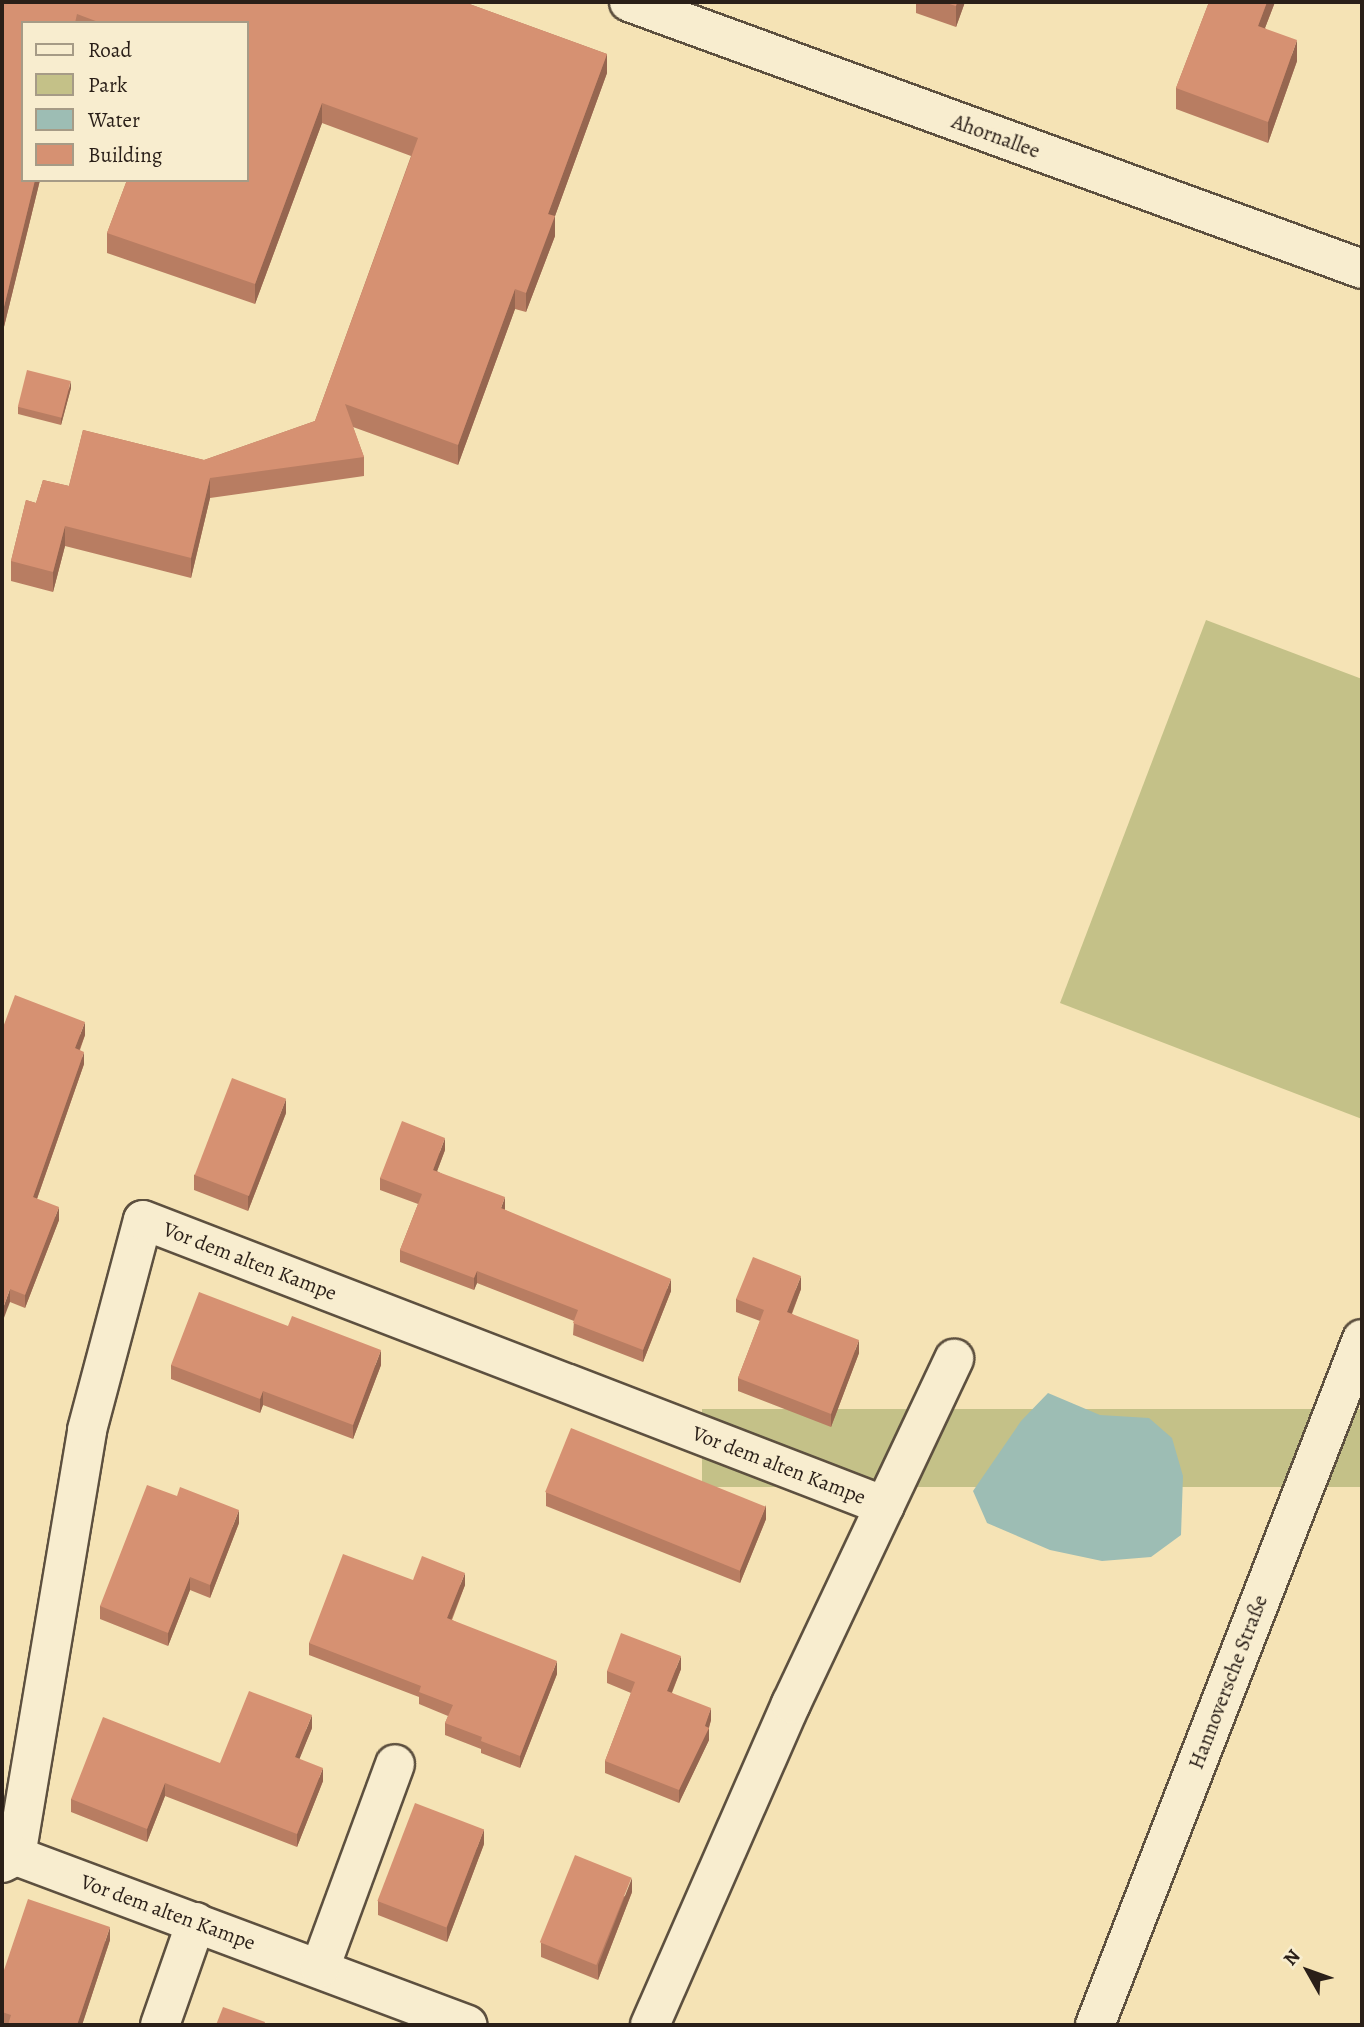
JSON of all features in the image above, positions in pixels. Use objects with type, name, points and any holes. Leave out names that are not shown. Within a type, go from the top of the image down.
[{"type":"street","name":"Ahornallee","points":[[629,2],[1362,269]]},
{"type":"street","name":"Vor dem alten Kampe","points":[[467,2025],[196,1922],[9,1859],[87,1430],[143,1220],[885,1506]]},
{"type":"street","name":"Hannoversche Straße","points":[[1095,2025],[1362,1339]]},
{"type":"street","name":"Vor dem alten Kampe","points":[[650,2025],[791,1703],[954,1359]]},
{"type":"street","points":[[320,1968],[395,1763]]},
{"type":"street","points":[[160,2025],[196,1922]]},
{"type":"green space","points":[[1206,620],[1362,679],[1362,1119],[1060,1003]]},
{"type":"green space","points":[[702,1409],[1362,1409],[1362,1487],[702,1487]]},
{"type":"water","points":[[1048,1393],[1100,1415],[1149,1418],[1172,1438],[1183,1476],[1181,1535],[1151,1557],[1102,1561],[1050,1550],[987,1523],[973,1491],[1021,1421]]},
{"type":"building","points":[[3,2],[464,2],[607,54],[548,214],[555,216],[526,293],[515,289],[458,445],[345,404],[364,457],[210,478],[191,558],[65,526],[53,572],[11,561],[26,500],[36,503],[43,480],[69,486],[83,430],[204,460],[315,421],[418,138],[322,103],[255,284],[107,233],[126,182],[248,182],[248,21],[96,21],[77,14],[75,21],[21,21],[21,182],[35,182],[2,315]]},
{"type":"building","points":[[1209,2],[1267,2],[1258,26],[1297,40],[1268,122],[1176,88]]},
{"type":"building","points":[[27,370],[71,381],[61,418],[18,407]]},
{"type":"building","points":[[15,995],[85,1022],[75,1048],[84,1052],[33,1197],[59,1207],[25,1295],[10,1289],[2,1311],[2,1030]]},
{"type":"building","points":[[232,1078],[286,1099],[249,1196],[195,1175]]},
{"type":"building","points":[[402,1121],[445,1138],[433,1170],[505,1197],[501,1208],[671,1279],[643,1350],[573,1323],[578,1310],[477,1271],[474,1278],[400,1250],[422,1194],[380,1178]]},
{"type":"building","points":[[753,1257],[801,1276],[787,1312],[859,1340],[831,1414],[738,1378],[764,1310],[736,1299]]},
{"type":"building","points":[[199,1292],[288,1326],[292,1316],[381,1350],[353,1425],[263,1391],[260,1399],[171,1365]]},
{"type":"building","points":[[571,1428],[766,1507],[740,1571],[545,1492]]},
{"type":"building","points":[[147,1485],[177,1496],[180,1487],[239,1510],[210,1585],[190,1577],[168,1633],[100,1606]]},
{"type":"building","points":[[343,1554],[413,1580],[422,1556],[465,1573],[447,1618],[557,1661],[520,1756],[445,1723],[453,1705],[419,1692],[421,1686],[309,1643]]},
{"type":"building","points":[[621,1633],[681,1656],[667,1691],[711,1708],[705,1726],[709,1728],[679,1790],[605,1761],[635,1682],[607,1671]]},
{"type":"building","points":[[249,1691],[312,1715],[295,1757],[323,1768],[297,1834],[165,1783],[147,1829],[71,1799],[103,1717],[220,1763]]},
{"type":"building","points":[[415,1803],[484,1830],[446,1928],[377,1901]]},
{"type":"building","points":[[575,1855],[632,1878],[596,1965],[540,1942]]},
{"type":"building","points":[[28,1899],[110,1927],[77,2025],[8,2025],[11,2015],[2,2012],[2,1976]]},
{"type":"building","points":[[223,2007],[265,2022],[264,2025],[216,2025]]}]
